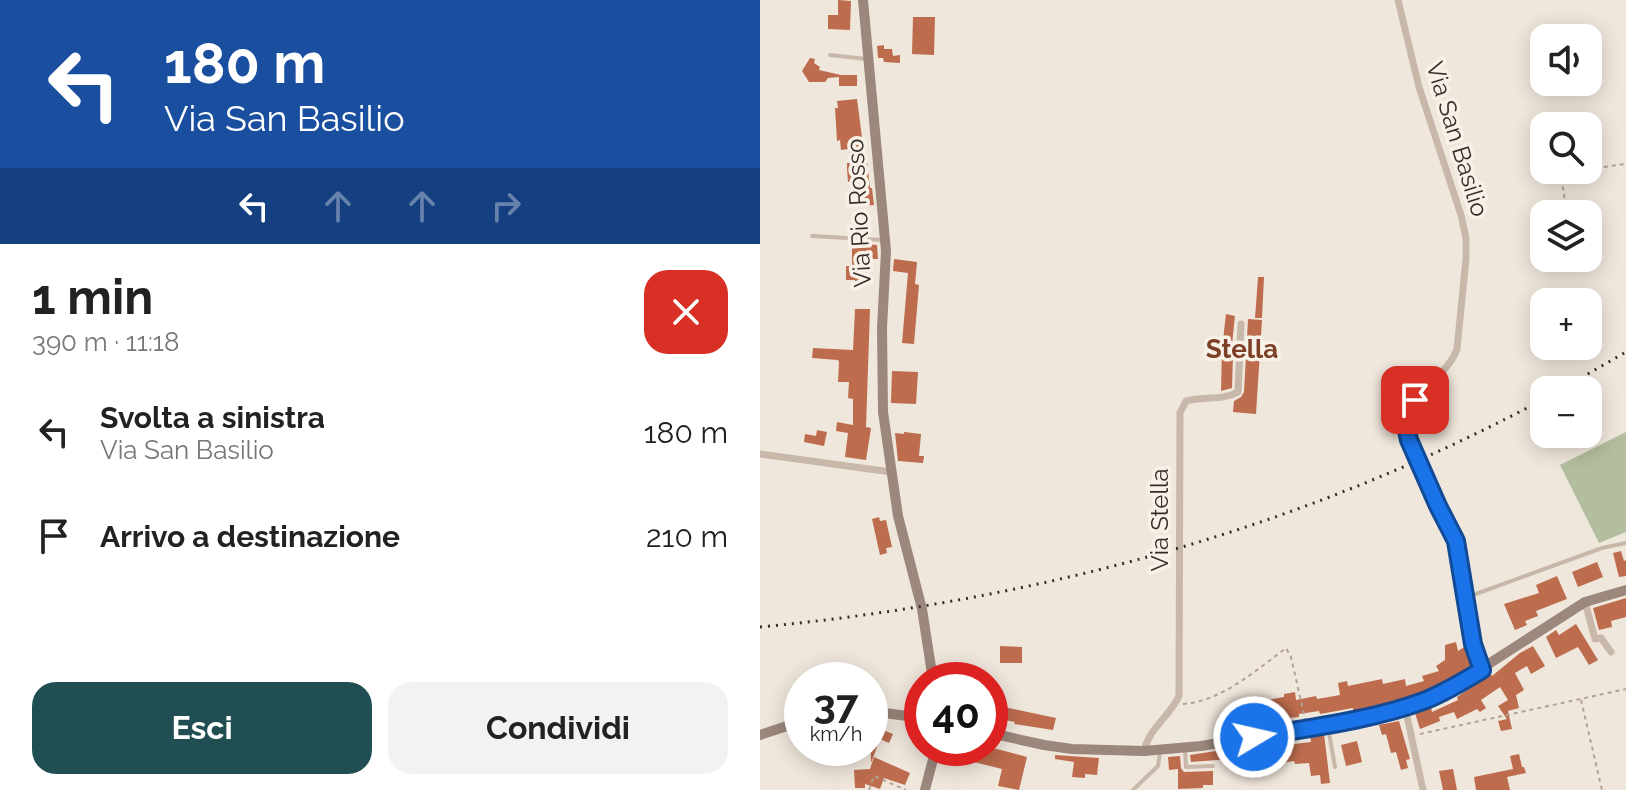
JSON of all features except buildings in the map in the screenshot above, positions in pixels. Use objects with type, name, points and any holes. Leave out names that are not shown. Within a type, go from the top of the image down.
[{"type":"street","name":"Via Rio Rosso","points":[[863,0],[885,240],[881,369],[883,412],[898,516],[922,609],[930,662]]},
{"type":"street","name":"Via San Basilio","points":[[1398,0],[1419,87],[1466,238],[1466,271],[1457,349],[1454,358],[1415,400],[1406,426],[1409,440],[1456,541],[1473,644],[1482,670]]},
{"type":"street","name":"Via Stella","points":[[1175,705],[1179,696],[1180,413],[1186,401],[1231,396],[1238,392],[1241,324]]},
{"type":"street","points":[[760,454],[891,472]]},
{"type":"street","points":[[1008,737],[1072,749],[1161,750],[1327,725],[1405,707],[1445,692],[1585,602],[1626,590]]},
{"type":"street","points":[[1585,602],[1595,639],[1601,638],[1611,652]]},
{"type":"street","points":[[1144,751],[1146,740],[1175,705]]},
{"type":"street","points":[[1405,707],[1423,790]]},
{"type":"street","points":[[760,735],[784,727]]},
{"type":"street","points":[[925,790],[931,766]]},
{"type":"lane","points":[[830,55],[868,59]]},
{"type":"lane","points":[[812,236],[885,240]]},
{"type":"lane","points":[[1465,598],[1602,548],[1626,543]]},
{"type":"lane","points":[[1327,725],[1335,767]]},
{"type":"lane","points":[[1185,748],[1186,767],[1213,766]]},
{"type":"lane","points":[[1133,790],[1158,766],[1161,750]]},
{"type":"path","points":[[1602,167],[1626,164]]},
{"type":"path","points":[[1175,705],[1199,703],[1213,697],[1286,648],[1291,657],[1306,728]]},
{"type":"path","points":[[1411,736],[1626,689]]},
{"type":"path","points":[[1581,699],[1602,790]]},
{"type":"path","points":[[869,790],[874,776],[906,790]]},
{"type":"green space","points":[[1626,432],[1626,532],[1599,543],[1560,465],[1594,448],[1602,448],[1602,444]]},
{"type":"railway","points":[[1584,376],[1626,352]]},
{"type":"railway","points":[[760,627],[964,599],[1065,578],[1164,552],[1261,522],[1357,486],[1530,406]]},
{"type":"district","name":"Stella","points":[[1242,349]]},
{"type":"route","points":[[1254,737],[1327,725],[1405,707],[1445,692],[1482,670],[1473,644],[1456,541],[1409,440],[1406,426],[1415,400]]}]
